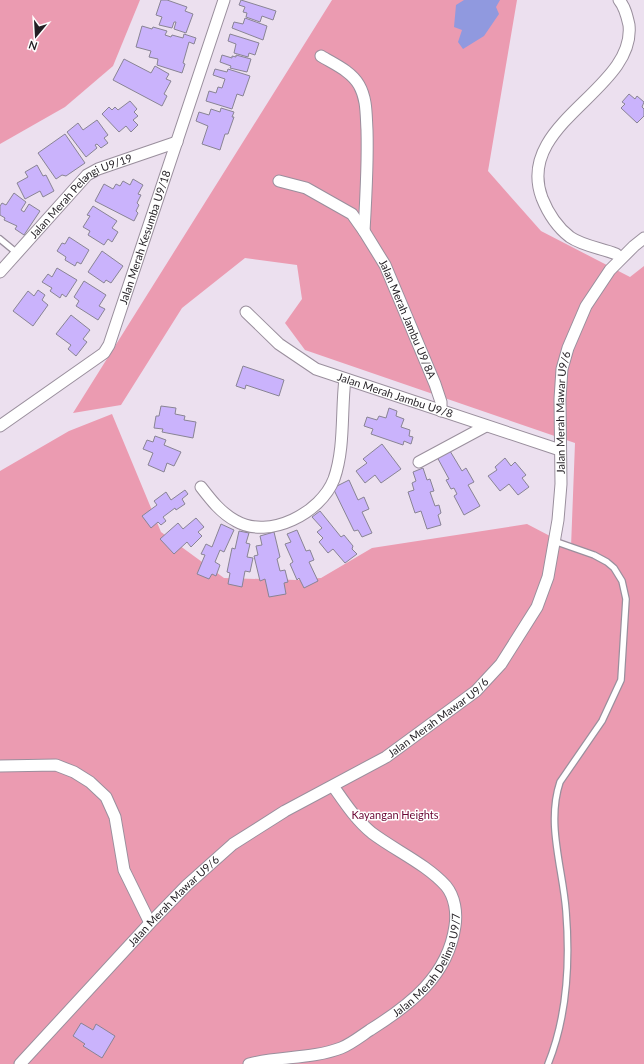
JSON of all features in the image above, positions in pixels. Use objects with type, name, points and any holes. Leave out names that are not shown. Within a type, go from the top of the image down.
[{"type":"street","name":"Jalan Merah Kesumba U9/18","points":[[0,426],[104,353],[109,345],[224,0]]},
{"type":"street","points":[[619,0],[628,16],[630,34],[627,47],[610,74],[563,122],[552,136],[544,149],[538,178],[540,193],[546,207],[551,217],[565,232],[572,238],[616,254],[620,259]]},
{"type":"street","points":[[321,56],[349,73],[358,84],[363,95],[367,114],[369,161],[364,230]]},
{"type":"street","name":"Jalan Merah Pelangi U9/19","points":[[0,272],[87,175],[98,169],[177,142]]},
{"type":"street","name":"Jalan Merah Jambu U9/8A","points":[[279,181],[306,188],[335,204],[352,214],[364,230],[385,265],[435,384],[441,402],[441,411]]},
{"type":"street","name":"Jalan Merah Mawar U9/6","points":[[20,1064],[150,923],[187,885],[233,844],[285,811],[386,757],[476,691],[496,669],[537,607],[548,577],[561,484],[560,399],[562,369],[568,348],[586,306],[610,270],[644,238]]},
{"type":"street","name":"Jalan Merah Jambu U9/8","points":[[246,312],[279,344],[296,357],[316,368],[560,450]]},
{"type":"street","points":[[201,487],[219,508],[236,521],[250,526],[271,527],[298,517],[314,505],[326,492],[334,480],[339,451],[345,379]]},
{"type":"street","points":[[419,462],[486,426]]},
{"type":"street","points":[[0,766],[56,765],[74,772],[90,782],[106,797],[115,817],[124,870],[150,923]]},
{"type":"street","name":"Jalan Merah Delima U9/7","points":[[249,1064],[267,1060],[319,1055],[343,1047],[405,1007],[440,970],[453,940],[456,914],[453,897],[447,887],[423,867],[371,832],[349,809],[334,786]]},
{"type":"lane","points":[[0,239],[17,253]]},
{"type":"lane","points":[[548,1064],[562,1020],[566,989],[566,912],[554,817],[556,794],[560,782],[602,721],[621,680],[626,599],[622,582],[614,568],[607,562],[594,555],[554,541]]},
{"type":"green space","points":[[0,0],[140,0],[113,66],[65,107],[0,144]]},
{"type":"green space","name":"Kayangan Heights","points":[[332,0],[517,0],[488,171],[541,231],[630,277],[644,266],[644,1064],[0,1064],[0,471],[69,431],[112,414],[161,532],[224,578],[297,580],[321,578],[372,548],[527,524],[571,547],[575,443],[305,350],[285,323],[302,299],[297,265],[245,258],[182,308],[121,405],[73,413]]},
{"type":"water","points":[[464,0],[500,0],[496,7],[499,14],[484,36],[463,49],[458,42],[462,30],[454,27],[456,5]]},
{"type":"building","points":[[161,0],[167,0],[187,7],[185,11],[193,14],[186,33],[174,29],[176,22],[174,22],[172,28],[159,25],[162,17],[156,15]]},
{"type":"building","points":[[241,0],[276,11],[273,20],[262,16],[260,22],[246,17],[247,13],[243,12],[245,7],[239,5]]},
{"type":"building","points":[[245,18],[267,26],[263,40],[232,28],[234,22],[243,24]]},
{"type":"building","points":[[142,26],[167,31],[165,35],[171,37],[172,35],[183,38],[184,34],[196,38],[194,44],[189,42],[183,63],[185,64],[182,73],[157,65],[158,59],[149,57],[151,51],[136,47]]},
{"type":"building","points":[[230,34],[259,43],[255,55],[249,53],[248,57],[234,53],[236,44],[228,41]]},
{"type":"building","points":[[222,55],[232,58],[232,56],[236,57],[236,55],[251,59],[247,72],[230,68],[231,66],[220,62]]},
{"type":"building","points":[[124,59],[151,73],[155,66],[169,74],[166,79],[171,81],[164,94],[167,96],[162,106],[113,80]]},
{"type":"building","points":[[215,69],[227,72],[228,69],[250,76],[243,96],[237,94],[232,109],[206,101],[209,91],[216,93],[218,87],[222,88],[225,79],[213,75]]},
{"type":"building","points":[[629,94],[635,99],[637,96],[644,102],[642,107],[644,109],[644,116],[637,123],[621,108],[625,104],[622,102]]},
{"type":"building","points":[[130,101],[137,109],[134,112],[138,116],[133,120],[138,125],[131,132],[126,126],[119,132],[102,114],[109,107],[112,110],[115,107],[118,110]]},
{"type":"building","points":[[221,108],[234,112],[232,117],[234,117],[228,134],[225,134],[220,150],[202,144],[208,126],[196,121],[199,112],[209,115],[211,109],[220,112]]},
{"type":"building","points":[[97,120],[108,135],[104,138],[108,143],[101,148],[97,144],[95,145],[97,148],[86,157],[67,132],[78,123],[83,130]]},
{"type":"building","points":[[65,134],[85,163],[66,176],[62,175],[56,179],[38,153]]},
{"type":"building","points":[[37,165],[43,176],[46,175],[54,191],[43,197],[40,191],[25,199],[17,183],[28,177],[25,172]]},
{"type":"building","points":[[133,179],[143,185],[138,194],[141,195],[137,203],[139,205],[136,211],[138,213],[134,221],[95,201],[104,184],[113,189],[116,184],[120,186],[123,181],[130,185]]},
{"type":"building","points":[[14,193],[26,202],[21,210],[24,212],[29,204],[40,211],[24,235],[15,229],[17,226],[4,220],[5,218],[0,215],[0,206],[2,203],[6,205]]},
{"type":"building","points":[[93,206],[117,221],[112,228],[118,232],[112,242],[108,239],[104,245],[88,235],[90,231],[83,227],[90,216],[87,215]]},
{"type":"building","points":[[69,237],[89,250],[81,264],[77,262],[75,266],[65,260],[66,257],[57,251],[62,243],[65,244]]},
{"type":"building","points":[[102,251],[123,266],[111,283],[106,280],[104,283],[88,272]]},
{"type":"building","points":[[57,268],[77,280],[66,297],[62,294],[60,298],[50,291],[52,288],[42,282],[48,274],[52,277]]},
{"type":"building","points":[[84,281],[106,295],[99,306],[105,309],[98,320],[76,306],[79,301],[74,297]]},
{"type":"building","points":[[38,290],[45,295],[42,300],[48,305],[33,326],[13,311],[28,291],[34,296]]},
{"type":"building","points":[[71,315],[90,330],[83,339],[87,342],[76,356],[68,349],[71,345],[56,334]]},
{"type":"building","points":[[243,366],[284,380],[279,396],[246,385],[245,389],[236,386]]},
{"type":"building","points":[[161,406],[176,408],[175,414],[185,416],[184,420],[196,422],[193,438],[162,432],[163,429],[154,428],[156,416],[159,416]]},
{"type":"building","points":[[389,408],[397,411],[396,416],[404,419],[401,427],[410,430],[409,436],[413,437],[411,444],[404,441],[403,445],[371,434],[373,429],[364,426],[367,417],[377,420],[379,416],[386,418]]},
{"type":"building","points":[[155,436],[166,440],[164,445],[181,452],[174,466],[167,463],[164,472],[148,465],[153,453],[143,449],[147,440],[153,442]]},
{"type":"building","points":[[382,444],[401,469],[381,483],[375,475],[365,483],[356,471],[367,463],[363,459]]},
{"type":"building","points":[[450,451],[462,471],[466,468],[474,482],[468,485],[480,506],[464,515],[454,496],[457,494],[454,488],[451,489],[446,480],[449,479],[437,457]]},
{"type":"building","points":[[505,458],[511,466],[515,462],[526,475],[522,478],[529,487],[518,495],[509,484],[500,491],[488,476],[497,470],[495,467]]},
{"type":"building","points":[[423,468],[427,480],[430,479],[434,491],[430,492],[435,506],[439,505],[441,513],[438,515],[441,525],[427,529],[421,511],[415,513],[408,492],[414,490],[412,483],[416,481],[413,472]]},
{"type":"building","points":[[349,480],[358,500],[364,497],[369,509],[362,512],[372,533],[362,537],[358,530],[354,531],[333,488]]},
{"type":"building","points":[[185,490],[188,494],[182,499],[185,504],[176,510],[175,508],[163,517],[166,521],[161,525],[158,522],[151,528],[142,516],[157,505],[154,501],[166,492],[171,500]]},
{"type":"building","points":[[320,511],[341,537],[344,535],[353,546],[352,549],[357,554],[345,563],[333,549],[328,553],[319,542],[323,538],[317,532],[322,528],[312,517]]},
{"type":"building","points":[[196,518],[204,527],[198,532],[202,536],[191,547],[187,542],[174,554],[160,539],[178,523],[183,529]]},
{"type":"building","points":[[221,524],[234,530],[224,552],[220,550],[215,562],[220,565],[216,576],[212,574],[209,579],[197,574],[205,555],[201,554],[206,544],[212,547]]},
{"type":"building","points":[[297,530],[306,551],[310,550],[314,560],[309,562],[318,581],[304,588],[299,578],[297,580],[290,564],[293,562],[285,544],[291,542],[287,534]]},
{"type":"building","points":[[239,531],[249,533],[246,543],[250,544],[247,557],[253,558],[250,572],[245,571],[242,587],[228,584],[230,573],[227,572],[232,548],[235,549]]},
{"type":"building","points":[[274,532],[280,557],[277,559],[280,571],[285,570],[288,582],[284,583],[286,594],[269,597],[265,579],[260,581],[254,556],[258,555],[256,546],[262,545],[260,536]]},
{"type":"building","points":[[81,1023],[93,1030],[96,1024],[115,1036],[102,1058],[83,1046],[85,1044],[73,1036]]}]
